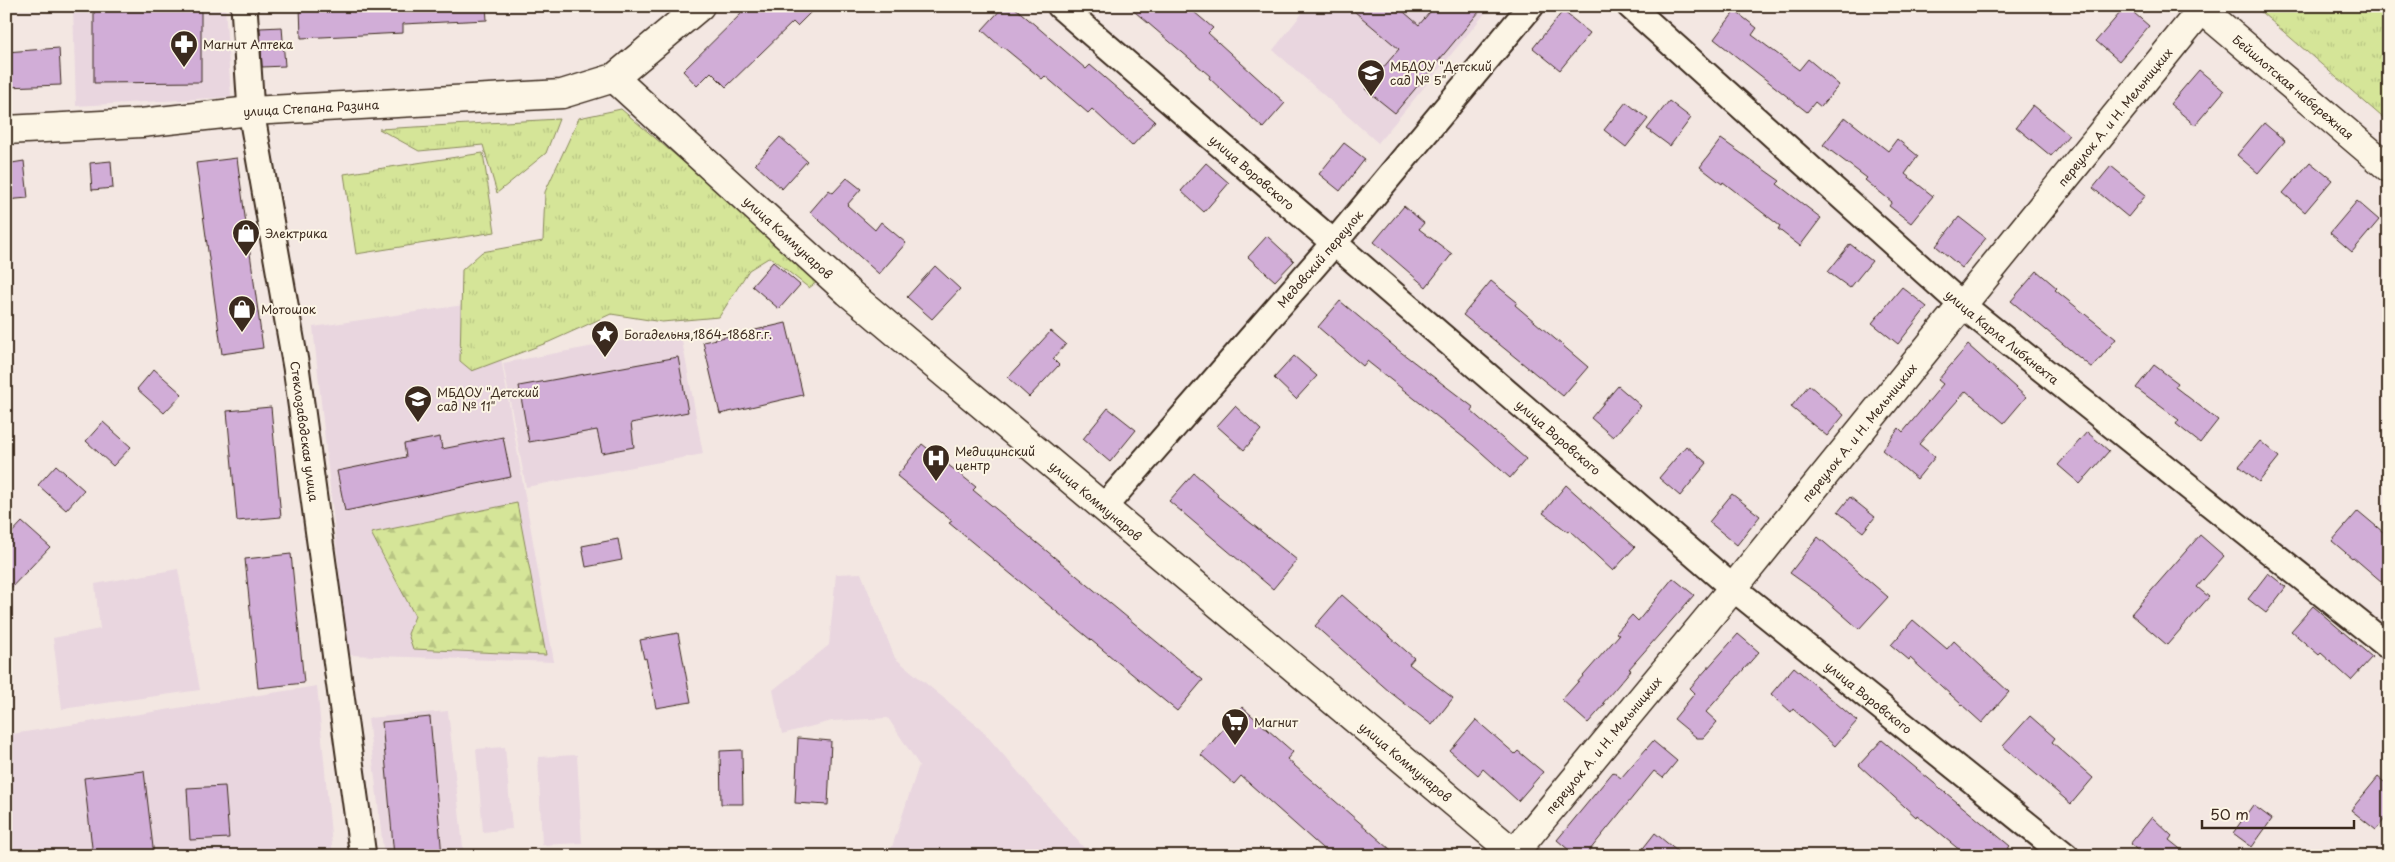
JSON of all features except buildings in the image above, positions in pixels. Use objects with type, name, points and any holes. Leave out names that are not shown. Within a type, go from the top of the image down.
[{"type":"street","name":"Стеклозаводская улица","points":[[244,6],[251,111],[296,367],[363,856]]},
{"type":"street","points":[[614,78],[700,6]]},
{"type":"street","name":"улица Воровского","points":[[1060,6],[1733,588],[2066,856]]},
{"type":"street","name":"Медовский переулок","points":[[1104,508],[1333,244],[1531,6]]},
{"type":"street","name":"улица Карла Либкнехта","points":[[1630,6],[1962,305],[2389,648]]},
{"type":"street","name":"переулок А. и Н. Мельницких","points":[[1516,854],[1962,305],[2200,8]]},
{"type":"street","name":"Бейшлотская набережная","points":[[2200,8],[2389,168]]},
{"type":"street","name":"улица Степана Разина","points":[[6,130],[141,123],[251,111],[562,94],[614,78]]},
{"type":"street","name":"улица Коммунаров","points":[[614,78],[848,292],[1516,854]]},
{"type":"shaded area","points":[[73,6],[225,6],[231,97],[76,106]]},
{"type":"shaded area","name":"МБДОУ \"Детский сад № 5\"","points":[[1308,6],[1491,6],[1378,143],[1273,50]]},
{"type":"shaded area","name":"МБДОУ \"Детский сад № 11\"","points":[[491,301],[554,662],[348,655],[313,327]]},
{"type":"shaded area","points":[[680,330],[703,454],[526,487],[503,363]]},
{"type":"shaded area","points":[[178,569],[200,690],[62,709],[53,638],[100,629],[95,584]]},
{"type":"shaded area","points":[[861,573],[895,658],[980,728],[1091,856],[889,856],[919,765],[888,718],[832,721],[782,734],[773,690],[829,645],[836,574]]},
{"type":"shaded area","points":[[317,686],[333,856],[6,856],[6,735]]},
{"type":"shaded area","points":[[448,711],[464,856],[384,856],[368,718]]},
{"type":"shaded area","points":[[505,747],[512,829],[483,832],[476,749]]},
{"type":"shaded area","points":[[577,755],[582,843],[542,845],[538,757]]},
{"type":"green space","points":[[2254,6],[2389,6],[2389,123]]},
{"type":"green space","points":[[621,109],[821,279],[809,288],[770,257],[749,270],[719,317],[662,322],[611,314],[549,342],[472,371],[460,361],[462,270],[482,252],[543,241],[545,192],[579,118]]},
{"type":"green space","points":[[559,119],[546,153],[497,193],[483,145],[419,151],[379,129]]},
{"type":"green space","points":[[483,153],[495,232],[356,254],[344,174]]},
{"type":"green space","points":[[517,503],[546,655],[413,649],[408,634],[415,616],[371,533]]},
{"type":"place","name":"Магнит Аптека","points":[[184,68]]},
{"type":"place","name":"МБДОУ \"Детский сад № 5\"","points":[[1371,97]]},
{"type":"place","name":"Электрика","points":[[246,257]]},
{"type":"place","name":"Мотошок","points":[[242,333]]},
{"type":"place","name":"Богадельня,1864-1868г.г.","points":[[605,358]]},
{"type":"place","name":"МБДОУ \"Детский сад № 11\"","points":[[418,423]]},
{"type":"place","name":"Медицинский центр","points":[[936,482]]},
{"type":"place","name":"Магнит","points":[[1235,746]]}]
